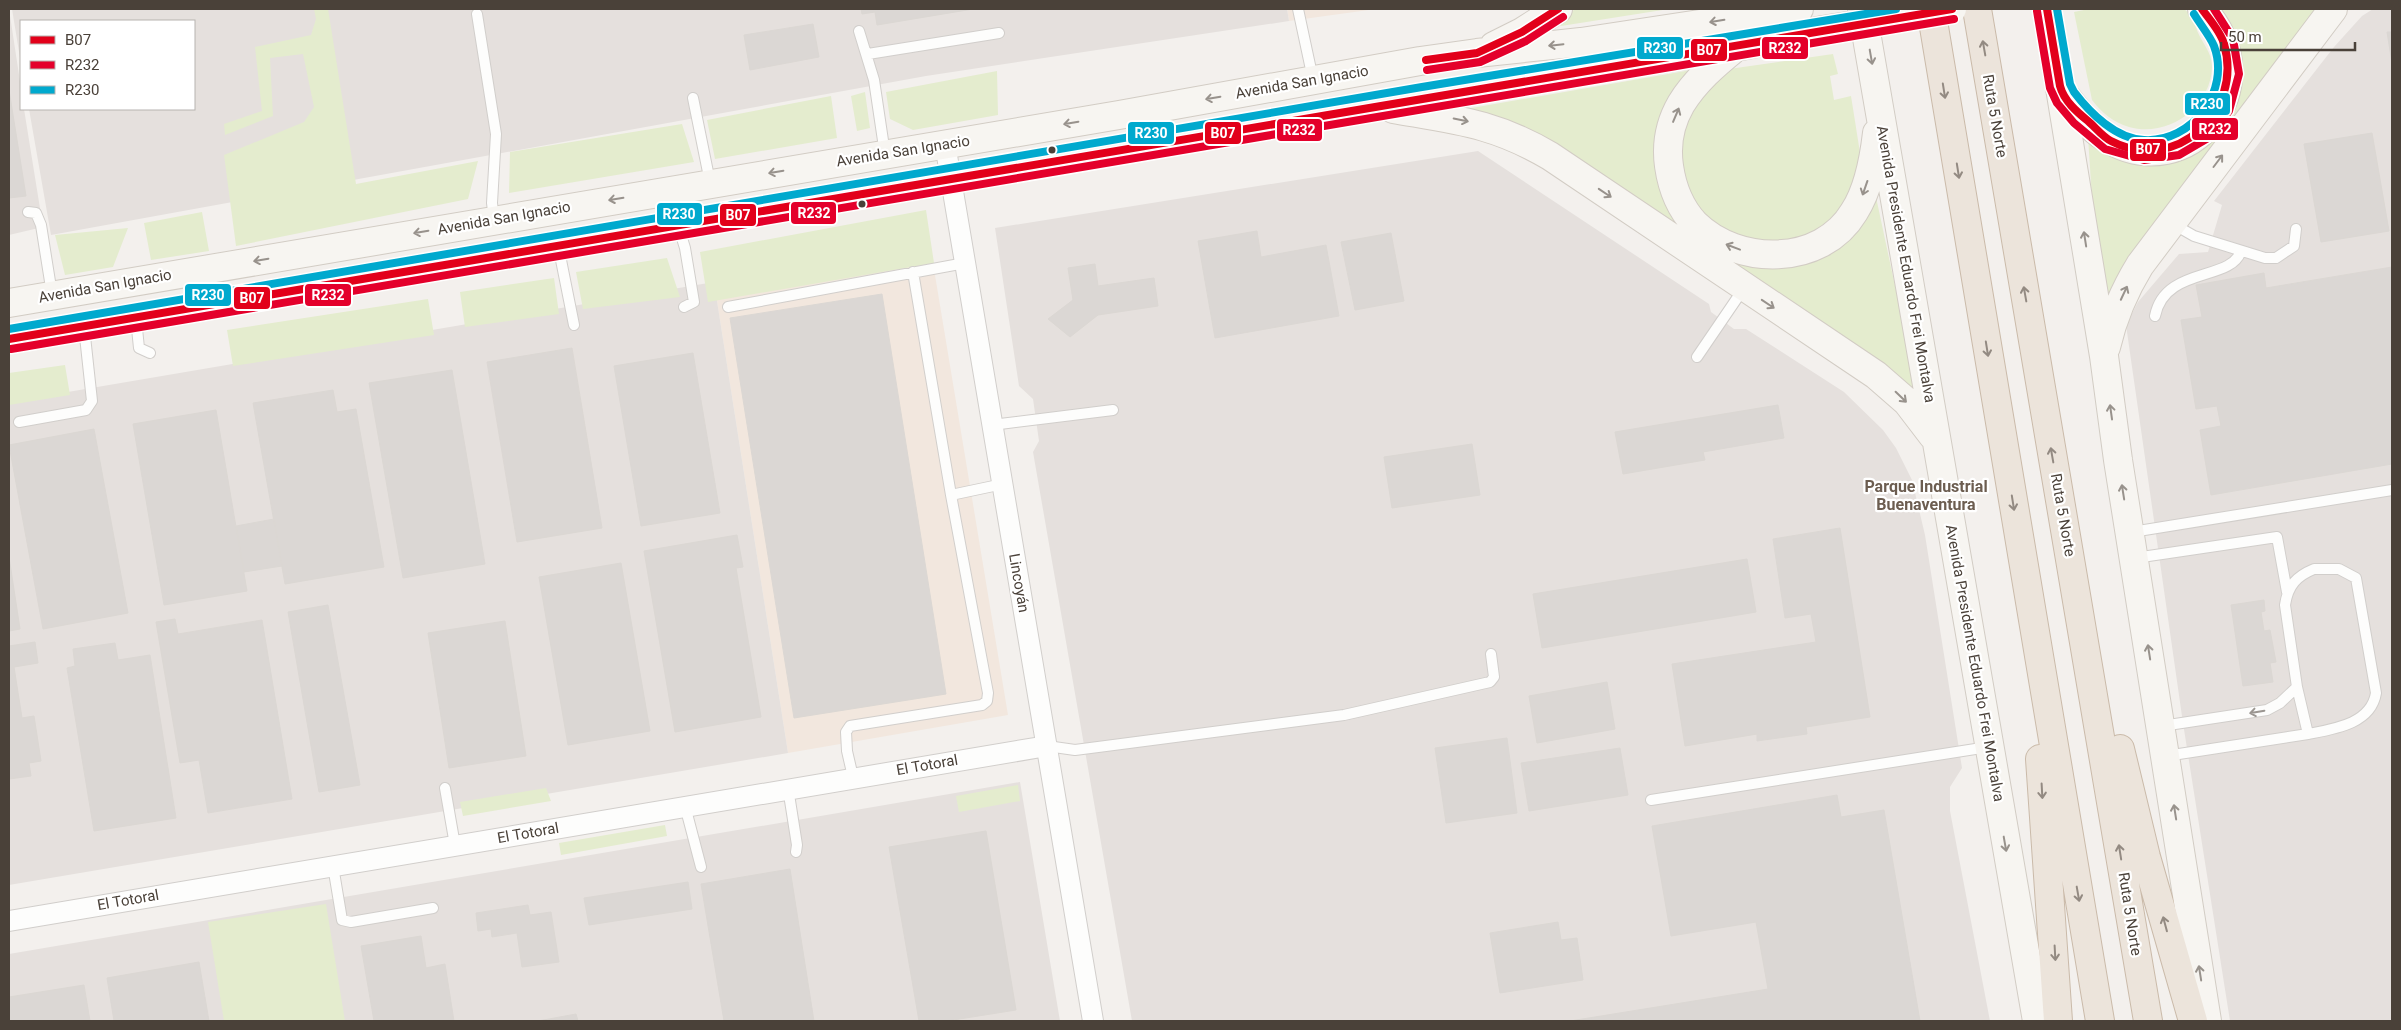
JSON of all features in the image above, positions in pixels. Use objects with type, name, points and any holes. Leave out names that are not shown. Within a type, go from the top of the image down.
[{"type":"highway","points":[[1931,9],[2100,1021]]},
{"type":"highway","name":"Ruta 5 Norte","points":[[1978,9],[2148,1021]]},
{"type":"highway","points":[[2072,572],[2105,690],[2146,857],[2192,1021]]},
{"type":"highway","points":[[2032,620],[2058,1021]]},
{"type":"main road","points":[[1477,53],[1522,32],[1558,9]]},
{"type":"main road","name":"Avenida Presidente Eduardo Frei Montalva","points":[[1862,9],[2036,1021]]},
{"type":"main road","points":[[9,338],[1424,96],[1736,47],[1823,30],[1952,9]]},
{"type":"main road","points":[[2047,9],[2104,356],[2207,1021]]},
{"type":"main road","points":[[2062,92],[2087,124],[2119,144],[2146,150],[2158,150],[2170,148],[2191,140],[2208,126],[2221,106],[2228,71],[2223,39],[2212,19],[2202,9]]},
{"type":"main road","points":[[2104,356],[2114,316],[2127,285],[2333,9]]},
{"type":"main road","name":"Avenida San Ignacio","points":[[9,303],[494,219],[945,144],[1420,61],[1582,42],[1783,10]]},
{"type":"main road","points":[[1736,47],[1716,63],[1688,94],[1674,117],[1668,144],[1673,185],[1685,211],[1705,232],[1730,247],[1758,254],[1785,254],[1812,248],[1836,234],[1854,212],[1867,182],[1876,144],[1879,106]]},
{"type":"main road","points":[[1420,61],[1429,70],[1431,79],[1424,96]]},
{"type":"main road","points":[[1372,106],[1467,121],[1510,135],[1531,145],[1887,384],[1915,412],[1937,442]]},
{"type":"main road","points":[[814,166],[823,178],[823,190],[818,200]]},
{"type":"main road","points":[[115,285],[112,303],[127,318]]},
{"type":"street","name":"Lincoyán","points":[[945,144],[1093,1021]]},
{"type":"street","name":"El Totoral","points":[[9,921],[788,788],[1046,746]]},
{"type":"lane","points":[[1298,9],[1313,80]]},
{"type":"lane","points":[[477,14],[496,134],[492,203],[494,219]]},
{"type":"lane","points":[[859,31],[868,54],[874,80],[885,154]]},
{"type":"lane","points":[[868,54],[999,33]]},
{"type":"lane","points":[[693,98],[705,166],[710,183]]},
{"type":"lane","points":[[28,212],[36,213],[42,225],[52,295]]},
{"type":"lane","points":[[2172,223],[2194,236],[2265,258],[2276,258],[2294,246],[2296,228]]},
{"type":"lane","points":[[677,224],[685,248],[694,302],[684,307]]},
{"type":"lane","points":[[558,244],[574,325]]},
{"type":"lane","points":[[2155,316],[2158,302],[2168,290],[2226,266],[2239,258],[2241,251]]},
{"type":"lane","points":[[728,307],[965,263]]},
{"type":"lane","points":[[854,777],[846,732],[850,726],[982,705],[987,701],[988,693],[951,495],[913,272]]},
{"type":"lane","points":[[1697,357],[1744,288]]},
{"type":"lane","points":[[127,318],[140,348],[150,353]]},
{"type":"lane","points":[[20,422],[86,410],[92,401],[84,326]]},
{"type":"lane","points":[[992,425],[1113,410]]},
{"type":"lane","points":[[951,495],[1003,484]]},
{"type":"lane","points":[[2132,545],[2392,490]]},
{"type":"lane","points":[[2132,545],[2277,537],[2287,592],[2285,605],[2297,687],[2308,734]]},
{"type":"lane","points":[[2165,756],[2340,728],[2366,712],[2374,703],[2376,693],[2356,578],[2339,569],[2314,569],[2303,574],[2287,592]]},
{"type":"lane","points":[[1046,746],[1075,750],[1344,715],[1490,682],[1494,677],[1491,654]]},
{"type":"lane","points":[[2161,726],[2267,710],[2280,703],[2297,687]]},
{"type":"lane","points":[[1651,800],[1989,747]]},
{"type":"lane","points":[[445,788],[455,845]]},
{"type":"lane","points":[[788,788],[797,844],[796,852]]},
{"type":"lane","points":[[685,806],[701,867]]},
{"type":"lane","points":[[333,866],[342,920],[351,922],[434,908]]},
{"type":"shaded area","points":[[9,9],[20,81],[20,110],[24,110],[43,227],[9,235]]},
{"type":"shaded area","points":[[12,9],[1287,9],[1289,21],[926,76],[51,235],[29,110],[195,110],[195,20],[20,20],[20,58]]},
{"type":"shaded area","points":[[1287,9],[1376,9],[1289,21]]},
{"type":"shaded area","points":[[2373,9],[2392,9],[2392,1021],[2230,1021],[2183,723],[2126,325],[2138,302],[2179,254],[2208,252],[2222,205],[2214,201],[2334,47],[2362,16]]},
{"type":"shaded area","points":[[1478,151],[1709,304],[1711,312],[1734,329],[1746,329],[1844,392],[1883,430],[1896,448],[1912,480],[1925,535],[1962,768],[1950,787],[1950,811],[1990,1021],[1132,1021],[1033,452],[1039,441],[1033,399],[1019,386],[995,228]]},
{"type":"shaded area","points":[[930,245],[1008,715],[788,753],[714,282]]},
{"type":"shaded area","points":[[714,282],[788,753],[9,885],[9,402]]},
{"type":"shaded area","points":[[1020,782],[1060,1021],[9,1021],[9,954]]},
{"type":"green space","points":[[314,9],[328,9],[356,184],[478,161],[468,199],[236,246],[224,155],[304,122],[314,107],[303,54],[270,58],[273,116],[225,135],[224,124],[262,111],[255,47],[311,35],[316,19]]},
{"type":"green space","points":[[1575,9],[1669,9],[1561,26],[1559,22]]},
{"type":"green space","points":[[2089,9],[2184,9],[2195,18],[2197,31],[2210,54],[2212,68],[2204,96],[2195,107],[2184,117],[2172,124],[2144,129],[2123,125],[2104,113],[2092,100],[2074,12]]},
{"type":"green space","points":[[2217,9],[2320,9],[2112,298],[2104,300],[2094,229],[2088,137],[2114,154],[2214,134]]},
{"type":"green space","points":[[1833,54],[1838,74],[1830,76],[1834,100],[1851,96],[1861,159],[1856,194],[1810,242],[1762,248],[1706,223],[1686,195],[1677,135],[1690,105],[1729,69]]},
{"type":"green space","points":[[1691,70],[1657,132],[1707,247],[1741,264],[1785,267],[1876,197],[1920,403],[1460,110]]},
{"type":"green space","points":[[997,71],[998,115],[913,130],[890,119],[886,92]]},
{"type":"green space","points":[[865,92],[870,128],[857,131],[851,96]]},
{"type":"green space","points":[[831,96],[837,138],[715,159],[707,120]]},
{"type":"green space","points":[[682,124],[694,162],[509,193],[510,152]]},
{"type":"green space","points":[[926,210],[934,263],[708,302],[700,252]]},
{"type":"green space","points":[[202,212],[209,251],[151,260],[144,223]]},
{"type":"green space","points":[[128,228],[113,267],[65,275],[55,235]]},
{"type":"green space","points":[[667,258],[680,297],[583,309],[576,272]]},
{"type":"green space","points":[[554,278],[559,314],[465,327],[460,292]]},
{"type":"green space","points":[[428,299],[434,335],[233,366],[227,330]]},
{"type":"green space","points":[[65,365],[70,395],[9,405],[9,373]]},
{"type":"green space","points":[[1018,785],[1020,801],[959,812],[956,796]]},
{"type":"green space","points":[[546,788],[551,801],[463,816],[460,802]]},
{"type":"green space","points":[[665,825],[667,836],[561,855],[559,843]]},
{"type":"green space","points":[[326,904],[345,1021],[224,1021],[208,922]]},
{"type":"building","points":[[861,9],[973,9],[877,25],[875,12],[862,14]]},
{"type":"building","points":[[813,24],[819,57],[750,70],[744,35]]},
{"type":"building","points":[[2387,32],[2392,32],[2392,63]]},
{"type":"building","points":[[9,90],[26,196],[9,198]]},
{"type":"building","points":[[2372,133],[2389,231],[2321,242],[2304,144]]},
{"type":"building","points":[[1257,231],[1261,257],[1326,245],[1339,316],[1215,338],[1198,241]]},
{"type":"building","points":[[1391,233],[1404,301],[1355,310],[1341,242]]},
{"type":"building","points":[[1095,264],[1098,286],[1154,278],[1158,306],[1098,315],[1070,337],[1048,319],[1073,300],[1068,268]]},
{"type":"building","points":[[2392,267],[2392,464],[2211,495],[2200,430],[2221,426],[2217,406],[2196,409],[2181,320],[2202,317],[2196,285],[2264,273],[2266,288]]},
{"type":"building","points":[[882,294],[946,694],[794,718],[730,318]]},
{"type":"building","points":[[572,348],[602,528],[517,542],[487,362]]},
{"type":"building","points":[[693,353],[720,513],[641,526],[614,366]]},
{"type":"building","points":[[452,370],[485,564],[403,578],[369,383]]},
{"type":"building","points":[[333,390],[337,412],[356,409],[384,567],[285,584],[253,403]]},
{"type":"building","points":[[1778,405],[1784,438],[1703,452],[1705,460],[1623,474],[1615,432]]},
{"type":"building","points":[[216,410],[247,591],[164,605],[133,424]]},
{"type":"building","points":[[94,429],[128,613],[43,629],[9,445]]},
{"type":"building","points":[[1472,444],[1480,495],[1392,508],[1384,457]]},
{"type":"building","points":[[274,519],[282,566],[244,572],[236,526]]},
{"type":"building","points":[[1840,528],[1870,717],[1806,727],[1807,734],[1757,741],[1757,734],[1685,746],[1672,664],[1816,642],[1811,614],[1785,618],[1773,539]]},
{"type":"building","points":[[737,535],[743,567],[736,568],[761,717],[675,732],[644,551]]},
{"type":"building","points":[[9,557],[20,629],[9,631]]},
{"type":"building","points":[[1747,559],[1756,612],[1542,648],[1533,594]]},
{"type":"building","points":[[621,563],[650,731],[568,745],[539,577]]},
{"type":"building","points":[[2264,600],[2265,611],[2261,612],[2264,631],[2270,630],[2276,662],[2270,663],[2273,682],[2243,686],[2231,605]]},
{"type":"building","points":[[328,605],[360,785],[319,792],[288,612]]},
{"type":"building","points":[[175,619],[178,634],[262,620],[292,799],[208,813],[199,760],[180,763],[156,622]]},
{"type":"building","points":[[505,621],[526,756],[449,768],[428,633]]},
{"type":"building","points":[[35,642],[38,663],[14,667],[22,718],[34,716],[41,761],[29,763],[31,776],[9,779],[9,646]]},
{"type":"building","points":[[115,643],[118,660],[150,655],[176,818],[94,831],[67,668],[75,666],[73,649]]},
{"type":"building","points":[[1607,682],[1615,729],[1537,743],[1529,696]]},
{"type":"building","points":[[1507,738],[1517,813],[1446,823],[1435,748]]},
{"type":"building","points":[[1620,748],[1628,795],[1529,811],[1521,763]]},
{"type":"building","points":[[1837,795],[1841,817],[1884,810],[1920,1021],[1570,1021],[1768,989],[1756,922],[1671,936],[1652,826]]},
{"type":"building","points":[[986,831],[1016,1010],[947,1021],[919,1021],[889,847]]},
{"type":"building","points":[[790,869],[814,1021],[724,1021],[701,884]]},
{"type":"building","points":[[688,882],[692,909],[589,925],[584,898]]},
{"type":"building","points":[[528,905],[530,915],[551,912],[559,962],[522,967],[517,933],[492,937],[491,929],[478,931],[476,913]]},
{"type":"building","points":[[1558,922],[1561,940],[1577,938],[1583,980],[1500,993],[1490,933]]},
{"type":"building","points":[[421,936],[426,968],[445,964],[454,1021],[374,1021],[361,946]]},
{"type":"building","points":[[199,962],[209,1021],[114,1021],[107,978]]},
{"type":"building","points":[[84,985],[90,1021],[9,1021],[9,997]]},
{"type":"building","points":[[576,1014],[578,1021],[538,1021]]},
{"type":"transit line","name":"B07","points":[[1426,60],[1477,53],[1522,32],[1558,9]]},
{"type":"transit line","name":"R230","points":[[9,329],[1422,87],[1896,9]]},
{"type":"transit line","name":"B07","points":[[9,339],[1952,9]]},
{"type":"transit line","name":"B07","points":[[2047,9],[2060,86],[2075,110],[2111,141],[2135,149],[2158,150],[2180,143],[2199,131],[2214,114],[2224,93],[2228,69],[2224,44],[2218,30],[2202,9]]},
{"type":"transit line","name":"R230","points":[[2057,9],[2070,84],[2074,92],[2104,124],[2124,135],[2144,140],[2161,139],[2178,133],[2192,123],[2203,111],[2212,96],[2217,80],[2218,63],[2214,46],[2194,14]]},
{"type":"transit line","name":"R232","points":[[2037,11],[2050,88],[2057,103],[2074,123],[2105,149],[2144,160],[2179,155],[2208,138],[2229,111],[2239,74],[2233,39],[2214,9]]},
{"type":"transit line","name":"R232","points":[[1427,70],[1480,62],[1526,41],[1563,17]]},
{"type":"transit line","name":"R232","points":[[11,349],[1954,19]]},
{"type":"district","name":"Parque Industrial Buenaventura","points":[[1926,495]]}]
